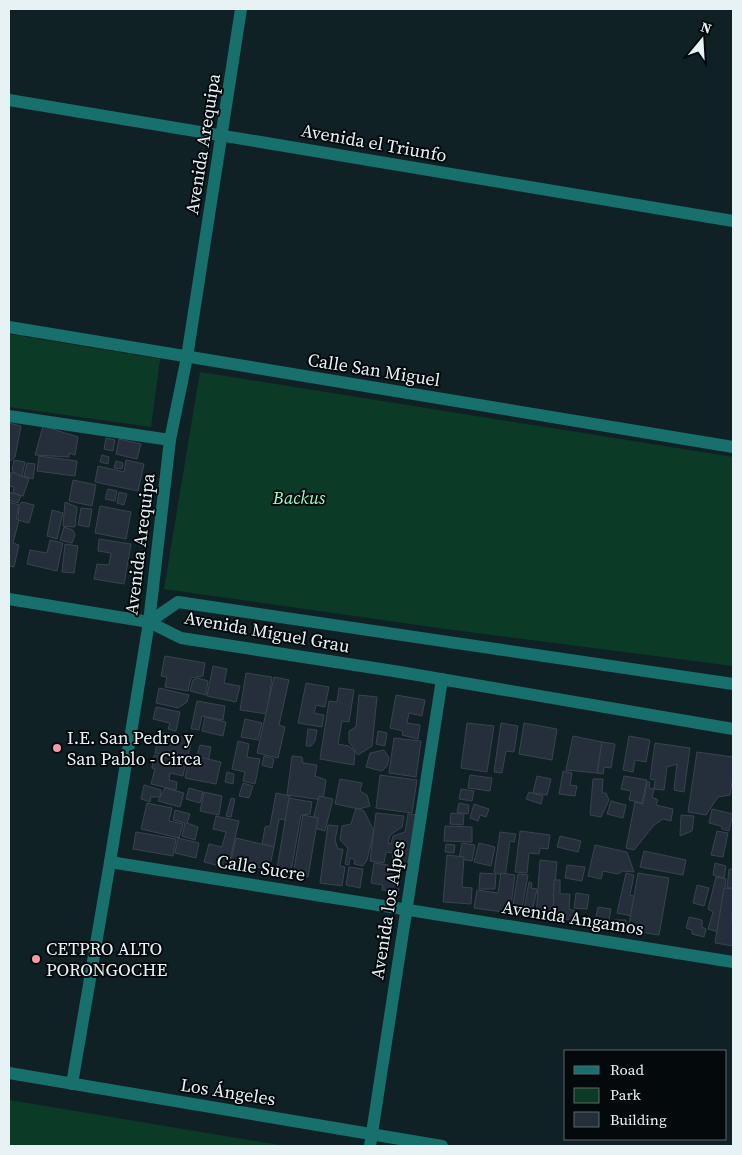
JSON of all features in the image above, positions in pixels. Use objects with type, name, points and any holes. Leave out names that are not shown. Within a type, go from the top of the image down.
[{"type":"street","name":"Avenida Arequipa","points":[[72,1084],[149,622],[170,440],[187,357],[241,9]]},
{"type":"street","name":"Avenida el Triunfo","points":[[9,100],[733,221]]},
{"type":"street","name":"Calle San Miguel","points":[[9,327],[733,447]]},
{"type":"street","points":[[9,416],[170,440]]},
{"type":"street","points":[[9,599],[149,622]]},
{"type":"street","name":"Avenida Miguel Grau","points":[[733,684],[178,602],[149,622],[181,638],[442,679],[733,729]]},
{"type":"street","name":"Avenida los Alpes","points":[[370,1140],[442,679]]},
{"type":"street","name":"Calle Sucre","points":[[110,862],[406,909]]},
{"type":"street","name":"Avenida Angamos","points":[[406,909],[733,962]]},
{"type":"street","name":"Los Ángeles","points":[[9,1073],[370,1140],[442,1146]]},
{"type":"green space","points":[[9,334],[160,359],[151,427],[9,407]]},
{"type":"green space","name":"Backus","points":[[200,372],[733,457],[733,666],[446,629],[164,589]]},
{"type":"green space","points":[[9,1100],[285,1146],[9,1146]]},
{"type":"building","points":[[9,423],[21,426],[15,457],[9,462]]},
{"type":"building","points":[[43,426],[78,437],[75,455],[69,453],[69,457],[35,455]]},
{"type":"building","points":[[106,438],[115,440],[113,451],[104,449]]},
{"type":"building","points":[[119,439],[141,444],[137,459],[116,454]]},
{"type":"building","points":[[102,455],[109,457],[108,464],[100,462]]},
{"type":"building","points":[[39,456],[77,461],[75,476],[37,471]]},
{"type":"building","points":[[14,460],[25,462],[22,476],[17,475],[12,470]]},
{"type":"building","points":[[126,460],[144,464],[138,491],[95,482],[98,466],[124,472]]},
{"type":"building","points":[[116,461],[123,463],[122,469],[114,468]]},
{"type":"building","points":[[27,463],[35,464],[33,479],[24,476]]},
{"type":"building","points":[[11,472],[29,479],[23,496],[13,493],[14,487],[9,486]]},
{"type":"building","points":[[73,480],[96,485],[92,506],[69,501]]},
{"type":"building","points":[[108,489],[117,491],[115,501],[105,499]]},
{"type":"building","points":[[9,492],[21,496],[18,503],[9,500]]},
{"type":"building","points":[[119,492],[127,494],[124,505],[117,503]]},
{"type":"building","points":[[9,502],[19,505],[16,519],[19,520],[13,543],[19,545],[14,567],[9,566]]},
{"type":"building","points":[[22,502],[34,505],[29,523],[18,520],[19,505]]},
{"type":"building","points":[[65,502],[77,507],[75,527],[63,526]]},
{"type":"building","points":[[100,506],[131,512],[126,539],[95,533]]},
{"type":"building","points":[[81,508],[92,509],[89,527],[78,525]]},
{"type":"building","points":[[52,510],[63,513],[57,539],[47,536]]},
{"type":"building","points":[[64,527],[73,530],[75,535],[72,543],[60,540]]},
{"type":"building","points":[[99,539],[131,544],[124,584],[94,579],[97,564],[109,565],[111,553],[98,551]]},
{"type":"building","points":[[50,540],[63,543],[57,571],[27,564],[30,550],[47,553]]},
{"type":"building","points":[[65,544],[78,546],[74,573],[62,572]]},
{"type":"building","points":[[165,656],[205,663],[203,676],[191,678],[188,691],[165,687],[167,677],[161,676]]},
{"type":"building","points":[[213,666],[227,669],[224,683],[240,686],[236,702],[207,696]]},
{"type":"building","points":[[246,673],[272,677],[267,714],[240,710]]},
{"type":"building","points":[[274,677],[289,680],[279,725],[285,727],[278,758],[257,753]]},
{"type":"building","points":[[198,678],[208,681],[206,695],[190,691],[193,680]]},
{"type":"building","points":[[306,683],[329,687],[325,707],[316,705],[314,713],[324,715],[322,727],[298,723]]},
{"type":"building","points":[[159,688],[189,695],[187,702],[178,708],[156,703]]},
{"type":"building","points":[[339,688],[354,690],[349,722],[342,721],[338,744],[349,746],[355,752],[354,765],[320,759],[329,701],[337,702]]},
{"type":"building","points":[[359,695],[377,697],[372,746],[358,755],[349,742],[349,731],[356,727]]},
{"type":"building","points":[[396,695],[425,700],[422,716],[409,713],[407,723],[420,725],[418,739],[402,735],[403,731],[390,728]]},
{"type":"building","points":[[197,701],[225,706],[223,720],[202,716],[199,730],[191,729]]},
{"type":"building","points":[[156,707],[180,712],[176,731],[168,729],[170,723],[153,719]]},
{"type":"building","points":[[205,717],[226,722],[223,736],[202,731]]},
{"type":"building","points":[[245,719],[262,723],[258,740],[241,737]]},
{"type":"building","points":[[467,723],[494,726],[487,772],[461,768]]},
{"type":"building","points":[[501,723],[518,726],[514,752],[506,751],[502,773],[494,772]]},
{"type":"building","points":[[524,723],[557,729],[552,760],[519,754]]},
{"type":"building","points":[[308,729],[317,730],[315,741],[311,746],[306,746]]},
{"type":"building","points":[[378,731],[387,733],[385,746],[376,744]]},
{"type":"building","points":[[159,732],[192,739],[187,760],[155,753]]},
{"type":"building","points":[[573,736],[602,742],[597,773],[566,770]]},
{"type":"building","points":[[629,736],[650,740],[646,762],[635,760],[633,772],[623,770]]},
{"type":"building","points":[[394,738],[421,741],[416,777],[389,773]]},
{"type":"building","points":[[238,741],[249,744],[247,757],[260,759],[255,784],[243,781],[245,772],[232,769]]},
{"type":"building","points":[[602,742],[615,744],[611,768],[604,767],[603,774],[597,773]]},
{"type":"building","points":[[655,743],[690,748],[684,792],[674,790],[677,764],[667,767],[664,790],[654,789],[655,780],[650,779]]},
{"type":"building","points":[[200,745],[211,747],[208,762],[196,759]]},
{"type":"building","points":[[384,750],[389,758],[387,766],[382,771],[366,767],[370,753]]},
{"type":"building","points":[[697,752],[733,757],[730,795],[718,797],[706,815],[688,812]]},
{"type":"building","points":[[154,755],[186,762],[183,776],[170,773],[169,780],[177,782],[176,790],[151,784],[155,769],[152,768]]},
{"type":"building","points":[[190,755],[221,762],[216,784],[185,778]]},
{"type":"building","points":[[264,756],[274,759],[272,768],[262,765]]},
{"type":"building","points":[[292,756],[302,757],[303,763],[317,765],[315,776],[326,780],[323,800],[287,795]]},
{"type":"building","points":[[563,771],[572,773],[570,785],[577,786],[575,796],[559,794]]},
{"type":"building","points":[[227,772],[234,774],[233,784],[225,782]]},
{"type":"building","points":[[380,775],[417,780],[412,813],[376,808]]},
{"type":"building","points":[[470,775],[492,778],[490,791],[468,788]]},
{"type":"building","points":[[537,776],[551,779],[547,795],[533,793]]},
{"type":"building","points":[[624,776],[647,780],[642,803],[629,800],[631,791],[621,789]]},
{"type":"building","points":[[340,779],[362,783],[360,791],[367,795],[370,806],[359,809],[335,804]]},
{"type":"building","points":[[593,779],[603,779],[602,793],[606,793],[609,800],[601,817],[590,815]]},
{"type":"building","points":[[647,782],[650,782],[649,788],[654,789],[652,797],[658,800],[656,805],[673,809],[671,821],[663,819],[654,825],[634,850],[626,848],[635,802],[643,804]]},
{"type":"building","points":[[243,783],[253,786],[249,798],[239,796]]},
{"type":"building","points":[[144,785],[161,790],[160,797],[151,797],[150,802],[141,799]]},
{"type":"building","points":[[165,788],[184,793],[180,807],[158,801]]},
{"type":"building","points":[[189,788],[203,792],[200,803],[186,799]]},
{"type":"building","points":[[461,789],[474,791],[472,801],[459,799]]},
{"type":"building","points":[[204,792],[222,796],[219,815],[200,811]]},
{"type":"building","points":[[529,792],[543,796],[541,804],[526,799]]},
{"type":"building","points":[[276,793],[290,796],[286,820],[279,819],[274,847],[262,844],[265,827],[270,826]]},
{"type":"building","points":[[319,796],[333,799],[325,831],[311,827]]},
{"type":"building","points":[[231,798],[235,799],[231,817],[226,816]]},
{"type":"building","points":[[289,798],[312,802],[310,814],[301,815],[290,877],[276,874]]},
{"type":"building","points":[[611,801],[626,805],[623,818],[607,814]]},
{"type":"building","points":[[147,803],[172,808],[169,821],[183,824],[179,838],[141,829]]},
{"type":"building","points":[[459,803],[469,805],[468,814],[457,812]]},
{"type":"building","points":[[474,804],[489,809],[486,817],[480,815],[478,821],[470,818]]},
{"type":"building","points":[[356,808],[364,811],[374,831],[367,860],[363,866],[354,864],[355,860],[350,858],[349,865],[345,864],[348,848],[340,840],[342,826],[351,824]]},
{"type":"building","points":[[712,809],[733,814],[729,831],[722,829],[721,826],[709,823]]},
{"type":"building","points":[[175,810],[190,814],[187,823],[198,827],[195,840],[182,836],[185,823],[173,820]]},
{"type":"building","points":[[376,813],[404,816],[402,827],[390,835],[388,843],[391,844],[393,836],[405,832],[408,814],[417,815],[410,868],[392,865],[393,853],[386,852],[384,863],[370,861]]},
{"type":"building","points":[[451,813],[464,814],[463,825],[450,824]]},
{"type":"building","points":[[303,815],[318,818],[308,877],[293,875]]},
{"type":"building","points":[[681,815],[694,816],[692,831],[680,836]]},
{"type":"building","points":[[216,816],[239,821],[228,868],[204,862],[209,844],[222,847],[226,832],[213,829]]},
{"type":"building","points":[[328,825],[338,826],[335,840],[338,849],[343,849],[340,866],[345,867],[342,886],[320,883]]},
{"type":"building","points":[[445,826],[472,827],[472,842],[444,841]]},
{"type":"building","points":[[520,831],[550,835],[548,849],[540,848],[539,854],[529,853],[527,873],[515,872]]},
{"type":"building","points":[[717,831],[728,833],[723,857],[711,855]]},
{"type":"building","points":[[136,832],[176,839],[173,856],[133,849]]},
{"type":"building","points":[[500,832],[516,834],[514,842],[510,841],[505,877],[494,872]]},
{"type":"building","points":[[560,836],[581,841],[578,852],[557,847]]},
{"type":"building","points":[[178,838],[199,843],[196,858],[175,853]]},
{"type":"building","points":[[236,838],[274,847],[269,870],[231,861]]},
{"type":"building","points":[[462,843],[475,845],[472,861],[459,859]]},
{"type":"building","points":[[479,843],[495,847],[491,866],[474,862]]},
{"type":"building","points":[[446,844],[455,845],[454,853],[445,852]]},
{"type":"building","points":[[595,845],[627,852],[634,872],[623,871],[618,874],[603,871],[601,879],[588,876]]},
{"type":"building","points":[[644,851],[686,860],[683,875],[640,867]]},
{"type":"building","points":[[447,855],[464,857],[462,887],[472,888],[471,904],[443,902]]},
{"type":"building","points":[[540,860],[557,862],[552,919],[536,917]]},
{"type":"building","points":[[374,863],[388,865],[386,873],[401,876],[398,893],[382,890],[383,885],[371,883]]},
{"type":"building","points":[[715,863],[726,866],[724,878],[713,875]]},
{"type":"building","points":[[567,865],[585,867],[582,881],[565,878]]},
{"type":"building","points":[[349,867],[363,869],[360,888],[346,885]]},
{"type":"building","points":[[729,869],[733,869],[733,888],[727,888]]},
{"type":"building","points":[[480,873],[496,874],[495,889],[479,889]]},
{"type":"building","points":[[501,873],[515,875],[510,913],[474,908],[477,890],[498,893]]},
{"type":"building","points":[[626,873],[634,875],[630,895],[636,897],[632,916],[617,913]]},
{"type":"building","points":[[638,873],[669,878],[659,935],[628,930]]},
{"type":"building","points":[[518,874],[528,875],[521,913],[512,911]]},
{"type":"building","points":[[716,877],[726,879],[719,932],[708,929],[713,912],[708,909]]},
{"type":"building","points":[[554,880],[560,880],[560,894],[570,894],[569,909],[575,911],[575,920],[553,919]]},
{"type":"building","points":[[529,882],[532,883],[531,888],[537,889],[531,917],[523,915]]},
{"type":"building","points":[[697,885],[709,888],[704,906],[693,903]]},
{"type":"building","points":[[724,888],[733,889],[733,946],[715,943]]},
{"type":"building","points":[[576,893],[589,895],[587,909],[574,908]]},
{"type":"building","points":[[598,907],[611,909],[608,925],[595,922]]},
{"type":"building","points":[[689,917],[702,920],[702,927],[706,929],[704,937],[692,934],[692,930],[686,928]]},
{"type":"building","points":[[614,920],[626,920],[626,930],[613,930]]},
{"type":"place","name":"I.E. San Pedro y San Pablo - Circa","points":[[57,748]]},
{"type":"place","name":"CETPRO ALTO PORONGOCHE","points":[[36,959]]}]
